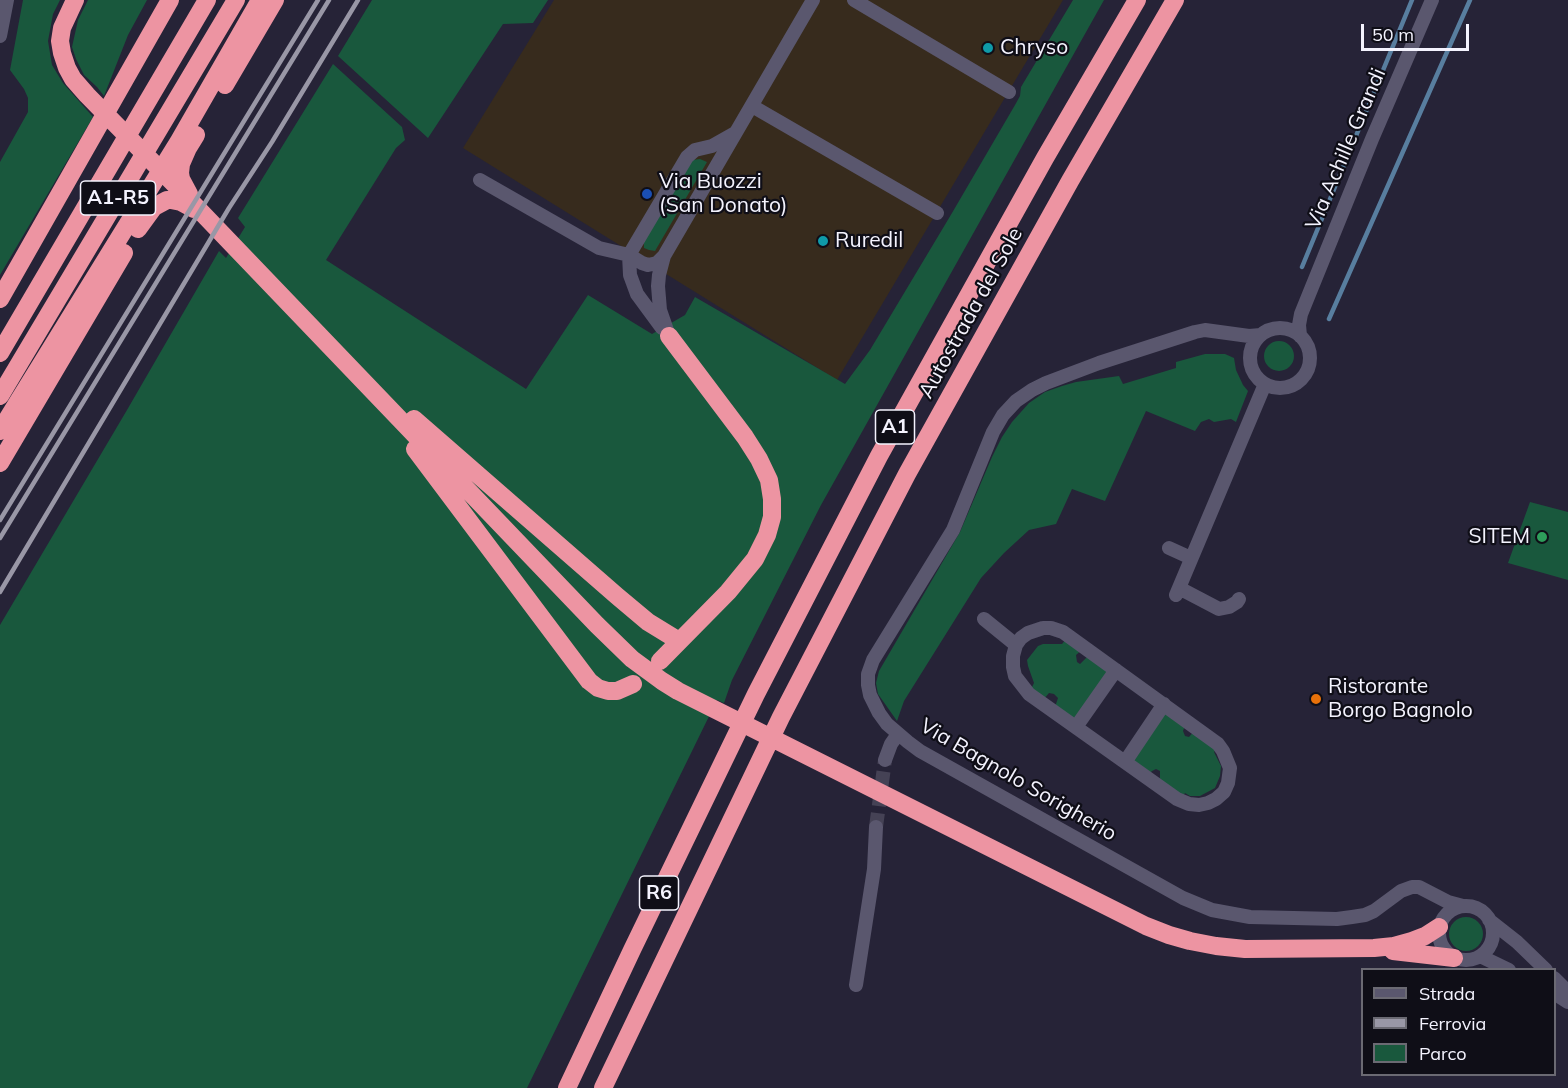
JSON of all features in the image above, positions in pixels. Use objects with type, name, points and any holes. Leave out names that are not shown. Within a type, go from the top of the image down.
[{"type":"highway","points":[[75,0],[62,28],[60,41],[67,68],[73,79],[615,643],[646,670],[697,701],[1135,921],[1169,935],[1216,946],[1245,949],[1374,948],[1412,941],[1425,936],[1440,925]]},
{"type":"highway","points":[[0,299],[170,0]]},
{"type":"highway","name":"A1-R5","points":[[0,353],[207,0]]},
{"type":"highway","name":"A1-R5","points":[[0,396],[236,0]]},
{"type":"highway","points":[[0,430],[179,141],[260,0]]},
{"type":"highway","points":[[204,215],[184,187],[181,179],[181,164],[188,148],[275,0]]},
{"type":"highway","name":"Autostrada del Sole","points":[[753,700],[879,456],[1033,179],[1137,0]]},
{"type":"highway","name":"Autostrada del Sole","points":[[781,717],[907,474],[1070,181],[1175,0]]},
{"type":"highway","points":[[0,463],[148,214],[160,203],[171,200],[181,202],[204,215]]},
{"type":"highway","points":[[660,662],[728,592],[755,559],[767,535],[772,517],[769,480],[755,451],[669,336]]},
{"type":"highway","points":[[363,381],[416,420],[648,622],[679,641]]},
{"type":"highway","points":[[363,381],[589,681],[598,688],[608,691],[617,691],[633,684]]},
{"type":"highway","name":"R6","points":[[567,1088],[753,700]]},
{"type":"highway","name":"R6","points":[[603,1088],[781,717]]},
{"type":"highway","points":[[1374,948],[1454,958]]},
{"type":"street","points":[[0,36],[7,0]]},
{"type":"street","points":[[480,180],[599,248],[629,255],[648,265],[657,263],[714,171],[813,0]]},
{"type":"street","points":[[854,0],[1008,92]]},
{"type":"street","name":"Via Achille Grandi","points":[[1300,336],[1301,314],[1372,139],[1432,0]]},
{"type":"street","points":[[752,106],[937,213]]},
{"type":"street","points":[[669,336],[637,294],[630,275],[629,255],[687,157],[695,150],[720,142],[737,132]]},
{"type":"street","points":[[700,149],[713,156],[716,166],[714,171]]},
{"type":"street","points":[[663,256],[658,286],[660,310],[669,336]]},
{"type":"street","points":[[1281,328],[1301,314]]},
{"type":"street","points":[[1238,335],[1251,358],[1252,368],[1257,377],[1265,384],[1274,387],[1293,386],[1301,380],[1307,372],[1310,352],[1300,336],[1291,330],[1281,328],[1261,335],[1251,358]]},
{"type":"street","name":"Via Bagnolo Sorigherio","points":[[1261,335],[1238,335],[1205,330],[1195,332],[1099,363],[1032,390],[1016,401],[1003,415],[993,432],[953,530],[878,651],[868,674],[868,685],[873,704],[898,734],[920,751],[1183,898],[1212,910],[1250,918],[1337,919],[1365,915],[1406,889],[1419,887],[1425,890]]},
{"type":"street","points":[[1239,598],[1229,607],[1219,609],[1177,591],[1265,384]]},
{"type":"street","points":[[1169,548],[1191,558]]},
{"type":"street","points":[[984,619],[1016,645]]},
{"type":"street","points":[[1051,628],[1064,632],[1116,670],[1218,744],[1230,768],[1230,775],[1224,792],[1216,799],[1199,805],[1177,799],[1029,694],[1023,688],[1012,667],[1016,645],[1028,633],[1051,628]]},
{"type":"street","points":[[1076,727],[1116,670]]},
{"type":"street","points":[[1125,762],[1164,704]]},
{"type":"street","points":[[885,760],[898,734]]},
{"type":"street","points":[[856,985],[874,869],[876,827]]},
{"type":"street","points":[[1425,890],[1448,902],[1476,908],[1484,913],[1493,928],[1491,944],[1486,951],[1474,960],[1454,958],[1443,947],[1440,940],[1436,903],[1425,890]]},
{"type":"street","points":[[1440,925],[1450,912],[1463,906]]},
{"type":"street","points":[[1489,920],[1545,968]]},
{"type":"street","points":[[1480,956],[1507,968]]},
{"type":"street","points":[[1556,980],[1568,992]]},
{"type":"shaded area","points":[[554,0],[1063,0],[837,380],[463,148]]},
{"type":"green space","points":[[23,0],[60,0],[53,14],[48,41],[52,65],[63,83],[93,117],[0,275],[0,162],[28,112],[28,98],[10,70]]},
{"type":"green space","points":[[88,0],[147,0],[128,35],[104,96],[84,75],[72,47],[78,20]]},
{"type":"green space","points":[[372,0],[548,0],[533,23],[503,24],[428,138],[338,56]]},
{"type":"green space","points":[[1073,0],[1104,0],[821,505],[732,680],[724,703],[717,700],[527,1088],[0,1088],[0,625],[219,251],[226,258],[245,227],[238,218],[333,64],[402,127],[405,140],[396,148],[326,260],[526,389],[588,295],[652,334],[685,315],[695,297],[845,384],[870,350],[952,213],[1020,96],[1021,87]]},
{"type":"green space","points":[[700,159],[707,162],[655,251],[644,248],[644,242],[692,160]]},
{"type":"green space","points":[[1279,341],[1290,345],[1294,356],[1290,367],[1279,371],[1268,367],[1264,356],[1268,345]]},
{"type":"green space","points":[[1205,354],[1225,354],[1234,358],[1236,370],[1248,391],[1236,422],[1231,419],[1214,422],[1209,419],[1201,422],[1195,431],[1146,411],[1105,501],[1072,489],[1056,524],[1029,530],[1004,553],[981,578],[904,701],[897,721],[878,694],[876,683],[879,671],[960,532],[992,457],[1012,422],[1029,403],[1045,392],[1062,386],[1119,376],[1123,384],[1176,368],[1176,362]]},
{"type":"green space","name":"SITEM","points":[[1530,502],[1568,512],[1568,580],[1508,563]]},
{"type":"green space","points":[[1067,638],[1083,649],[1076,655],[1077,662],[1080,664],[1089,655],[1113,672],[1075,723],[1053,707],[1058,698],[1054,694],[1049,693],[1043,700],[1031,689],[1034,683],[1027,660],[1038,646],[1062,644]]},
{"type":"green space","points":[[1164,707],[1186,723],[1183,731],[1185,736],[1189,737],[1195,730],[1218,747],[1214,752],[1221,766],[1220,776],[1215,788],[1200,796],[1190,796],[1185,793],[1181,799],[1159,781],[1160,771],[1156,769],[1148,775],[1127,761]]},
{"type":"green space","points":[[1466,917],[1478,922],[1483,934],[1478,946],[1466,951],[1454,946],[1449,934],[1454,922]]},
{"type":"waterway","points":[[1302,267],[1412,0]]},
{"type":"waterway","points":[[1329,319],[1470,0]]},
{"type":"tunnel","points":[[876,827],[885,760]]},
{"type":"railway","points":[[0,520],[318,0]]},
{"type":"railway","points":[[0,538],[329,0]]},
{"type":"railway","points":[[0,592],[229,208],[358,0]]},
{"type":"place","name":"Chryso","points":[[988,48]]},
{"type":"place","name":"Via Buozzi (San Donato)","points":[[647,194]]},
{"type":"place","name":"Ruredil","points":[[823,241]]},
{"type":"place","name":"SITEM","points":[[1542,537]]},
{"type":"place","name":"Ristorante Borgo Bagnolo","points":[[1316,699]]}]
